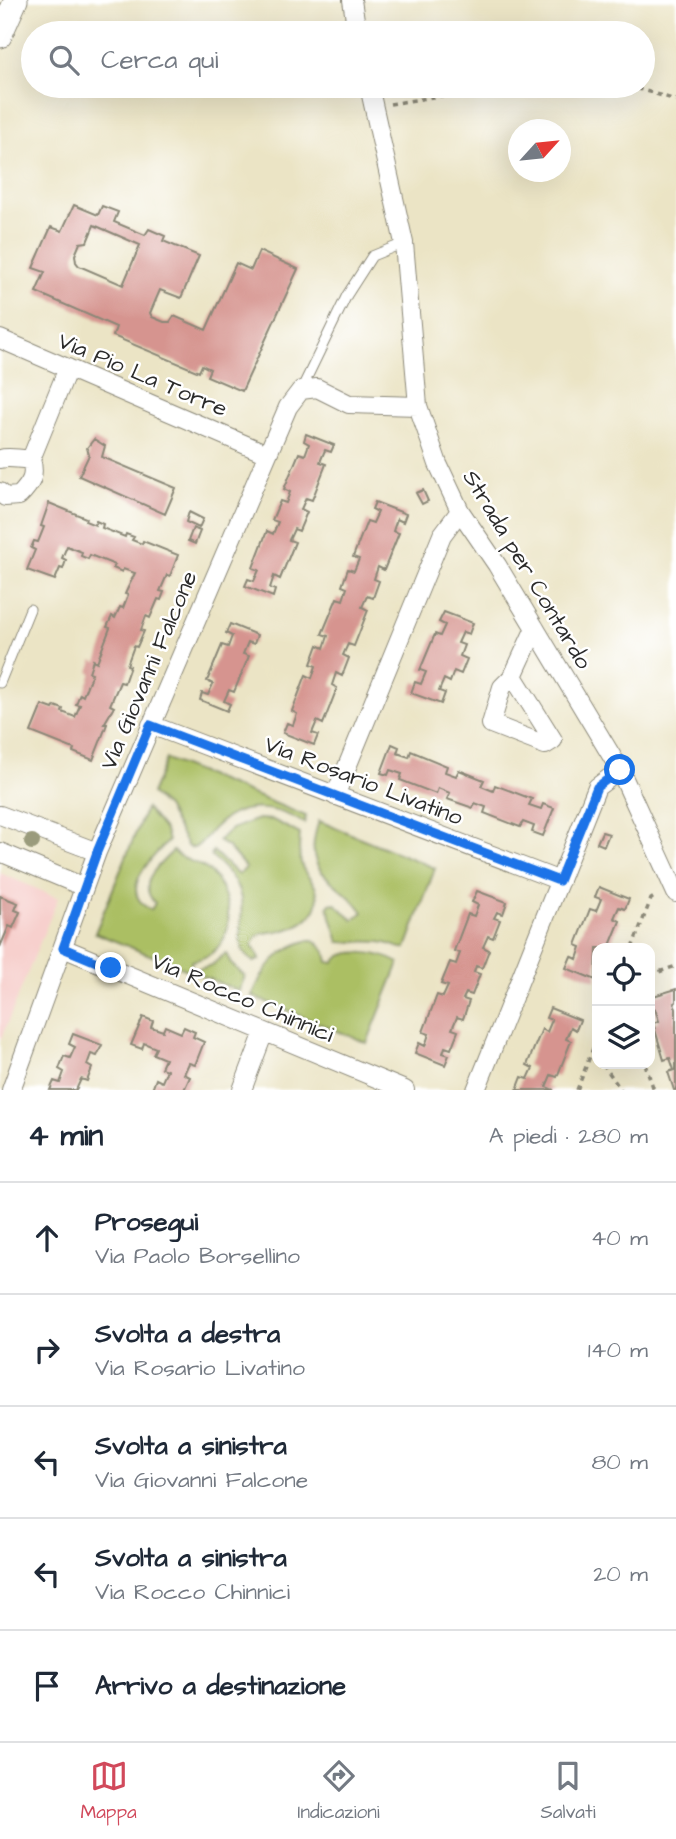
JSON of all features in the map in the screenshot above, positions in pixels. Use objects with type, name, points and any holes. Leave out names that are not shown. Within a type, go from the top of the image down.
[{"type":"street","points":[[0,36],[16,0]]},
{"type":"street","points":[[352,0],[355,21]]},
{"type":"street","name":"Strada per Contardo","points":[[372,98],[404,243],[418,406],[438,464],[460,511],[497,565],[620,770],[674,889]]},
{"type":"street","name":"Via Pio La Torre","points":[[0,339],[268,454]]},
{"type":"street","points":[[0,492],[5,497],[19,496],[27,489],[34,471],[31,459],[68,368]]},
{"type":"street","points":[[301,390],[317,388],[349,404],[418,406]]},
{"type":"street","name":"Via Giovanni Falcone","points":[[11,1090],[97,852],[288,407],[301,390]]},
{"type":"street","points":[[0,459],[31,459]]},
{"type":"street","points":[[335,796],[442,535],[460,511]]},
{"type":"street","points":[[513,676],[535,628]]},
{"type":"street","name":"Via Rosario Livatino","points":[[150,725],[559,881]]},
{"type":"street","points":[[476,1090],[597,787],[620,770]]},
{"type":"street","points":[[0,815],[97,852]]},
{"type":"street","points":[[0,852],[84,887]]},
{"type":"street","name":"Via Rocco Chinnici","points":[[63,948],[405,1090]]},
{"type":"street","points":[[242,1090],[264,1032]]},
{"type":"lane","points":[[301,390],[347,295],[372,256],[404,243]]},
{"type":"lane","points":[[0,683],[30,609]]},
{"type":"path","points":[[655,94],[676,100]]},
{"type":"path","points":[[374,107],[428,98]]},
{"type":"path","points":[[634,943],[651,899],[674,889]]},
{"type":"path","points":[[655,973],[676,966]]},
{"type":"path","points":[[578,1090],[592,1051]]},
{"type":"path","points":[[606,1069],[621,1090]]},
{"type":"path","points":[[647,1069],[654,1090]]},
{"type":"shaded area","points":[[0,873],[58,898],[0,1041]]},
{"type":"green space","points":[[166,759],[306,816],[304,823],[271,810],[249,809],[227,817],[197,846],[188,847],[166,807],[151,794]]},
{"type":"green space","points":[[146,808],[165,831],[168,841],[140,875],[136,894],[151,910],[155,903],[150,896],[148,882],[173,851],[210,872],[225,897],[228,924],[217,948],[206,956],[191,961],[192,971],[212,965],[226,953],[231,964],[245,976],[239,991],[95,933]]},
{"type":"green space","points":[[258,819],[273,820],[300,834],[301,862],[315,886],[318,897],[315,910],[301,924],[267,932],[254,940],[252,945],[260,959],[254,962],[247,956],[240,940],[242,904],[238,889],[229,873],[211,856],[213,851],[238,875],[246,868],[228,847],[218,841],[231,829]]},
{"type":"green space","points":[[319,821],[435,868],[406,948],[376,942],[339,942],[328,907],[330,904],[335,903],[353,920],[363,912],[317,865],[314,840]]},
{"type":"green space","points":[[310,940],[323,948],[328,962],[334,963],[346,954],[365,953],[399,963],[367,1043],[252,996],[267,968],[281,953]]},
{"type":"building","points":[[74,205],[98,215],[102,206],[118,212],[114,222],[145,235],[149,229],[165,236],[163,241],[199,256],[181,298],[160,290],[150,313],[152,317],[164,322],[170,322],[174,316],[206,330],[236,263],[251,270],[259,251],[298,269],[242,391],[207,376],[210,369],[202,365],[199,372],[113,336],[116,327],[36,292],[45,272],[33,268],[51,227],[62,231]],"holes":[[[94,225],[140,245],[123,285],[79,266],[76,262],[75,255],[80,243],[87,242]]]},
{"type":"building","points":[[306,434],[334,445],[331,452],[325,450],[320,462],[326,464],[312,500],[306,498],[301,509],[307,512],[299,531],[294,529],[289,540],[295,542],[280,579],[274,576],[270,588],[275,590],[273,597],[245,586],[248,579],[254,581],[259,570],[253,568],[267,531],[273,534],[278,522],[272,520],[280,501],[286,503],[290,492],[284,489],[299,453],[305,455],[309,444],[304,441]]},
{"type":"building","points":[[94,439],[105,446],[102,457],[176,488],[165,514],[79,476],[89,455],[87,448]]},
{"type":"building","points":[[423,490],[428,501],[422,504],[416,493]]},
{"type":"building","points":[[375,502],[406,514],[403,522],[397,519],[393,531],[399,533],[384,570],[378,567],[374,579],[379,581],[373,598],[367,596],[362,607],[368,610],[354,646],[348,644],[343,655],[349,658],[342,676],[336,673],[332,685],[337,688],[323,724],[317,721],[312,733],[318,735],[314,745],[283,733],[287,723],[293,725],[297,714],[292,711],[306,675],[312,678],[316,666],[311,664],[318,645],[324,648],[328,636],[322,634],[337,598],[343,600],[347,588],[342,586],[348,569],[354,571],[359,559],[353,557],[367,521],[373,523],[378,512],[372,509]]},
{"type":"building","points":[[49,503],[86,518],[85,521],[95,525],[96,521],[103,524],[102,528],[125,537],[126,534],[134,537],[132,540],[142,544],[143,541],[178,555],[170,576],[167,575],[160,591],[164,592],[161,600],[158,599],[150,618],[146,616],[141,630],[144,631],[137,647],[134,646],[124,683],[120,682],[110,705],[114,707],[104,724],[107,724],[93,760],[73,752],[74,749],[31,732],[42,705],[53,709],[55,706],[75,717],[80,705],[76,704],[80,694],[83,696],[92,673],[89,672],[93,660],[97,662],[110,628],[107,627],[112,616],[115,618],[120,607],[123,608],[128,595],[125,594],[135,573],[123,569],[122,572],[113,568],[115,565],[90,555],[88,559],[81,556],[82,552],[67,546],[62,558],[66,560],[63,569],[60,568],[55,580],[27,570],[35,550],[31,548],[34,541],[38,542],[44,527],[41,526]]},
{"type":"building","points":[[189,512],[203,519],[199,528],[186,522]]},
{"type":"building","points":[[193,528],[200,531],[195,544],[188,541]]},
{"type":"building","points":[[444,612],[473,623],[469,634],[463,632],[458,643],[464,645],[460,656],[467,659],[461,674],[454,671],[450,682],[444,679],[439,691],[445,693],[441,704],[411,693],[415,682],[421,684],[426,672],[420,670],[435,634],[440,636],[445,625],[439,622]]},
{"type":"building","points":[[230,624],[257,635],[254,644],[248,642],[243,654],[249,656],[234,692],[229,690],[224,701],[230,704],[227,711],[200,700],[202,693],[208,695],[213,684],[207,681],[222,645],[228,647],[232,636],[226,633]]},
{"type":"building","points":[[392,744],[399,747],[397,753],[409,757],[411,751],[447,766],[445,772],[456,776],[459,770],[484,780],[481,786],[493,791],[495,785],[532,799],[529,805],[541,809],[543,804],[554,808],[543,836],[532,832],[534,826],[523,822],[520,827],[484,813],[486,807],[475,803],[473,808],[447,799],[450,793],[438,788],[436,794],[400,780],[402,774],[390,770],[388,775],[381,773]]},
{"type":"building","points":[[602,832],[609,834],[604,846],[597,843]]},
{"type":"building","points":[[599,887],[629,899],[625,909],[619,907],[614,918],[620,921],[611,943],[592,943],[592,978],[566,968],[571,956],[577,959],[581,947],[576,945],[590,909],[596,911],[601,899],[595,897]]},
{"type":"building","points":[[477,891],[507,902],[503,914],[497,912],[494,918],[500,920],[493,938],[488,936],[483,947],[489,950],[482,968],[476,966],[474,972],[480,974],[472,995],[466,993],[463,999],[469,1001],[463,1019],[457,1017],[452,1029],[458,1031],[451,1049],[445,1047],[443,1053],[449,1055],[445,1065],[415,1053],[419,1043],[425,1046],[429,1034],[423,1032],[437,995],[443,997],[448,986],[441,984],[450,962],[456,964],[460,953],[454,951],[468,914],[474,916],[478,905],[472,902]]},
{"type":"building","points":[[0,896],[18,903],[15,910],[20,912],[13,928],[9,926],[0,947]]},
{"type":"building","points":[[676,989],[676,1090],[668,1072],[674,1070],[670,1058],[664,1060],[655,1030],[655,1022],[659,1021],[655,995]]},
{"type":"building","points":[[550,1008],[580,1020],[576,1030],[571,1027],[566,1039],[571,1041],[557,1077],[551,1075],[546,1087],[554,1090],[517,1090],[522,1077],[528,1079],[533,1068],[527,1065],[542,1029],[547,1032],[552,1020],[546,1018]]},
{"type":"building","points":[[143,1017],[153,1021],[151,1027],[163,1031],[165,1026],[181,1033],[184,1027],[195,1032],[193,1037],[204,1042],[195,1065],[189,1063],[184,1074],[190,1077],[184,1090],[152,1090],[156,1079],[162,1082],[167,1070],[161,1068],[165,1059],[153,1054],[156,1048],[144,1043],[142,1049],[131,1045]]},
{"type":"building","points":[[73,1034],[102,1045],[97,1056],[91,1054],[87,1065],[92,1068],[87,1081],[81,1079],[76,1090],[50,1090],[54,1081],[60,1083],[64,1072],[59,1069],[64,1056],[70,1058],[75,1047],[69,1044]]},
{"type":"route","points":[[111,968],[63,948],[97,852],[150,725],[559,881],[597,787],[620,770]]}]
